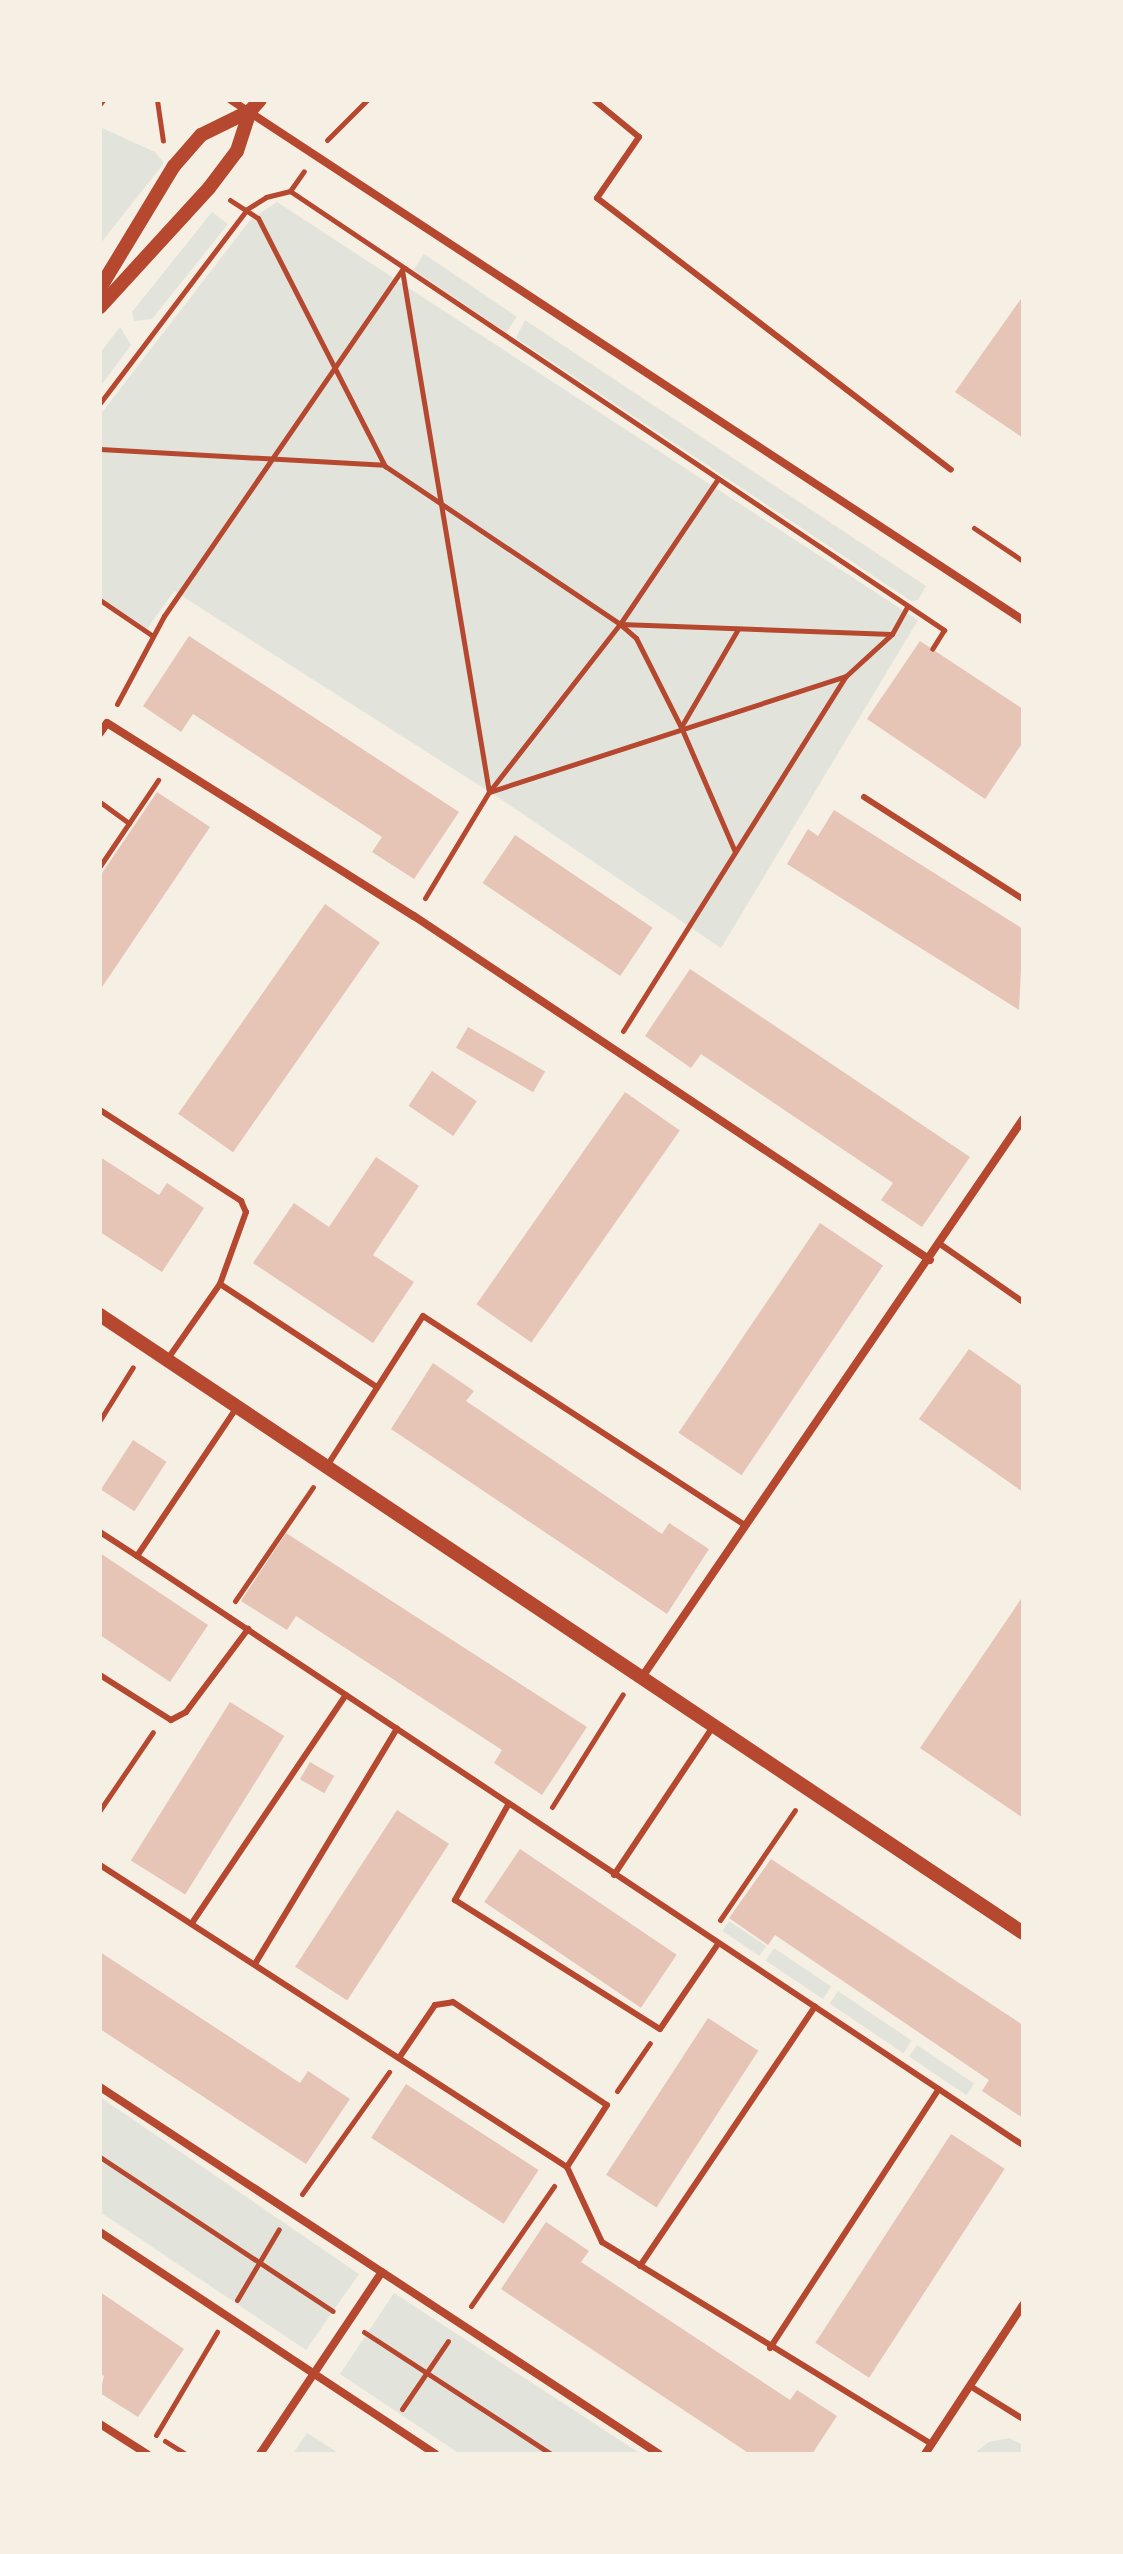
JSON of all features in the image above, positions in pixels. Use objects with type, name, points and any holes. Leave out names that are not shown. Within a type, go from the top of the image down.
[{"type":"street","points":[[231,100],[255,106],[1023,620]]},
{"type":"street","points":[[100,288],[183,156],[201,135],[255,106]]},
{"type":"street","points":[[100,307],[209,188],[237,151],[255,106]]},
{"type":"street","points":[[100,733],[107,723],[414,916],[614,1046],[930,1260]]},
{"type":"street","points":[[642,1677],[930,1260],[1023,1119]]},
{"type":"street","points":[[100,1315],[1023,1933]]},
{"type":"street","points":[[100,2087],[659,2454]]},
{"type":"street","points":[[100,2232],[435,2454]]},
{"type":"street","points":[[260,2454],[382,2272]]},
{"type":"street","points":[[925,2454],[1023,2305]]},
{"type":"street","points":[[100,2424],[147,2454]]},
{"type":"lane","points":[[594,100],[639,137],[597,198],[951,470]]},
{"type":"lane","points":[[864,797],[1023,899]]},
{"type":"lane","points":[[100,1110],[241,1201],[243,1226],[220,1284],[167,1360]]},
{"type":"lane","points":[[940,1244],[1023,1302]]},
{"type":"lane","points":[[220,1284],[377,1387]]},
{"type":"lane","points":[[327,1466],[423,1316],[745,1525]]},
{"type":"lane","points":[[137,1556],[237,1407]]},
{"type":"lane","points":[[100,1532],[1023,2145]]},
{"type":"lane","points":[[100,1675],[171,1720],[186,1712],[248,1629]]},
{"type":"lane","points":[[192,1923],[346,1695]]},
{"type":"lane","points":[[614,1875],[714,1725]]},
{"type":"lane","points":[[255,1964],[397,1729]]},
{"type":"lane","points":[[508,1805],[455,1900],[660,2029],[718,1944]]},
{"type":"lane","points":[[100,1865],[567,2167],[602,2242],[770,2348],[932,2444]]},
{"type":"lane","points":[[399,2058],[435,2005],[453,2002],[607,2105],[567,2167]]},
{"type":"lane","points":[[640,2266],[815,2007]]},
{"type":"lane","points":[[770,2348],[939,2089]]},
{"type":"lane","points":[[970,2386],[1023,2419]]},
{"type":"path","points":[[157,100],[164,151]]},
{"type":"path","points":[[335,130],[367,100]]},
{"type":"path","points":[[100,403],[247,209],[266,197],[290,191],[402,270],[944,630],[932,649]]},
{"type":"path","points":[[247,209],[258,218],[385,466],[620,624],[636,638],[681,727],[735,852]]},
{"type":"path","points":[[107,723],[153,636],[402,270]]},
{"type":"path","points":[[402,270],[489,792]]},
{"type":"path","points":[[100,449],[276,455],[385,466]]},
{"type":"path","points":[[414,916],[489,792],[620,624],[717,480]]},
{"type":"path","points":[[974,528],[1023,561]]},
{"type":"path","points":[[100,600],[153,636]]},
{"type":"path","points":[[614,1046],[846,676],[892,634],[907,607]]},
{"type":"path","points":[[620,624],[892,634]]},
{"type":"path","points":[[681,727],[738,629]]},
{"type":"path","points":[[489,792],[681,727],[846,676]]},
{"type":"path","points":[[100,866],[170,763]]},
{"type":"path","points":[[100,802],[129,823]]},
{"type":"path","points":[[100,1420],[135,1364]]},
{"type":"path","points":[[226,1615],[327,1466]]},
{"type":"path","points":[[540,1825],[624,1692]]},
{"type":"path","points":[[100,1810],[162,1720],[171,1720]]},
{"type":"path","points":[[709,1938],[798,1806]]},
{"type":"path","points":[[607,2105],[660,2029]]},
{"type":"path","points":[[186,2454],[155,2434],[290,2211],[399,2058]]},
{"type":"path","points":[[100,2157],[551,2454]]},
{"type":"shaded area","points":[[100,127],[155,152],[164,163],[100,244]]},
{"type":"shaded area","points":[[277,202],[918,620],[721,948],[499,798],[174,591],[145,632],[100,602],[100,415],[251,219]]},
{"type":"shaded area","points":[[212,212],[228,224],[152,319],[134,321],[132,312]]},
{"type":"shaded area","points":[[424,254],[517,317],[506,332],[413,270]]},
{"type":"shaded area","points":[[525,320],[926,586],[918,600],[911,601],[516,338]]},
{"type":"shaded area","points":[[120,327],[131,345],[100,387],[100,353]]},
{"type":"shaded area","points":[[729,1921],[766,1946],[760,1956],[722,1931]]},
{"type":"shaded area","points":[[774,1948],[831,1987],[823,1999],[766,1960]]},
{"type":"shaded area","points":[[838,1991],[912,2041],[903,2053],[830,2003]]},
{"type":"shaded area","points":[[917,2045],[974,2084],[966,2095],[909,2057]]},
{"type":"shaded area","points":[[100,2097],[359,2274],[306,2350],[100,2212]]},
{"type":"shaded area","points":[[394,2293],[641,2454],[460,2454],[340,2374]]},
{"type":"shaded area","points":[[307,2433],[340,2454],[293,2454]]},
{"type":"shaded area","points":[[1009,2438],[1023,2445],[1023,2454],[973,2454],[989,2442]]},
{"type":"building","points":[[1023,296],[1023,438],[955,392]]},
{"type":"building","points":[[189,636],[459,812],[414,879],[372,852],[382,837],[193,714],[181,732],[143,706]]},
{"type":"building","points":[[920,641],[1023,709],[1023,742],[985,799],[867,719]]},
{"type":"building","points":[[157,792],[210,827],[100,990],[100,876]]},
{"type":"building","points":[[834,810],[1023,929],[1019,1010],[787,864],[808,829],[818,836]]},
{"type":"building","points":[[515,835],[653,928],[620,976],[483,883]]},
{"type":"building","points":[[325,904],[380,942],[233,1152],[178,1114]]},
{"type":"building","points":[[690,969],[970,1157],[922,1227],[881,1200],[893,1183],[701,1054],[691,1068],[645,1036]]},
{"type":"building","points":[[468,1027],[545,1072],[533,1092],[456,1048]]},
{"type":"building","points":[[432,1071],[477,1101],[453,1136],[409,1106]]},
{"type":"building","points":[[625,1092],[680,1130],[531,1343],[476,1304]]},
{"type":"building","points":[[100,1157],[159,1195],[167,1183],[204,1208],[162,1272],[100,1232]]},
{"type":"building","points":[[376,1157],[419,1186],[373,1255],[414,1282],[373,1343],[253,1263],[294,1203],[329,1227]]},
{"type":"building","points":[[820,1223],[883,1265],[742,1475],[679,1433]]},
{"type":"building","points":[[969,1349],[1023,1387],[1023,1492],[919,1419]]},
{"type":"building","points":[[433,1363],[474,1391],[466,1401],[662,1534],[669,1523],[709,1549],[667,1614],[391,1429]]},
{"type":"building","points":[[133,1440],[167,1462],[134,1511],[101,1489]]},
{"type":"building","points":[[286,1533],[587,1727],[542,1795],[494,1763],[502,1750],[296,1616],[287,1630],[241,1601]]},
{"type":"building","points":[[100,1553],[208,1625],[170,1682],[100,1635]]},
{"type":"building","points":[[1023,1596],[1023,1818],[920,1748]]},
{"type":"building","points":[[230,1702],[284,1736],[185,1894],[131,1861]]},
{"type":"building","points":[[310,1762],[334,1776],[324,1793],[300,1779]]},
{"type":"building","points":[[397,1810],[449,1844],[347,2001],[295,1967]]},
{"type":"building","points":[[520,1849],[677,1955],[641,2008],[484,1902]]},
{"type":"building","points":[[771,1859],[1023,2025],[1023,2118],[982,2091],[989,2080],[775,1935],[768,1945],[729,1918]]},
{"type":"building","points":[[100,1952],[300,2083],[308,2071],[350,2099],[306,2164],[100,2029]]},
{"type":"building","points":[[708,2018],[758,2051],[656,2208],[606,2175]]},
{"type":"building","points":[[406,2084],[539,2170],[504,2224],[371,2138]]},
{"type":"building","points":[[951,2134],[1005,2169],[869,2378],[815,2343]]},
{"type":"building","points":[[546,2222],[589,2251],[581,2262],[790,2400],[797,2390],[837,2416],[812,2454],[750,2454],[501,2289]]},
{"type":"building","points":[[100,2292],[184,2349],[138,2417],[100,2393],[104,2376],[100,2373]]}]
